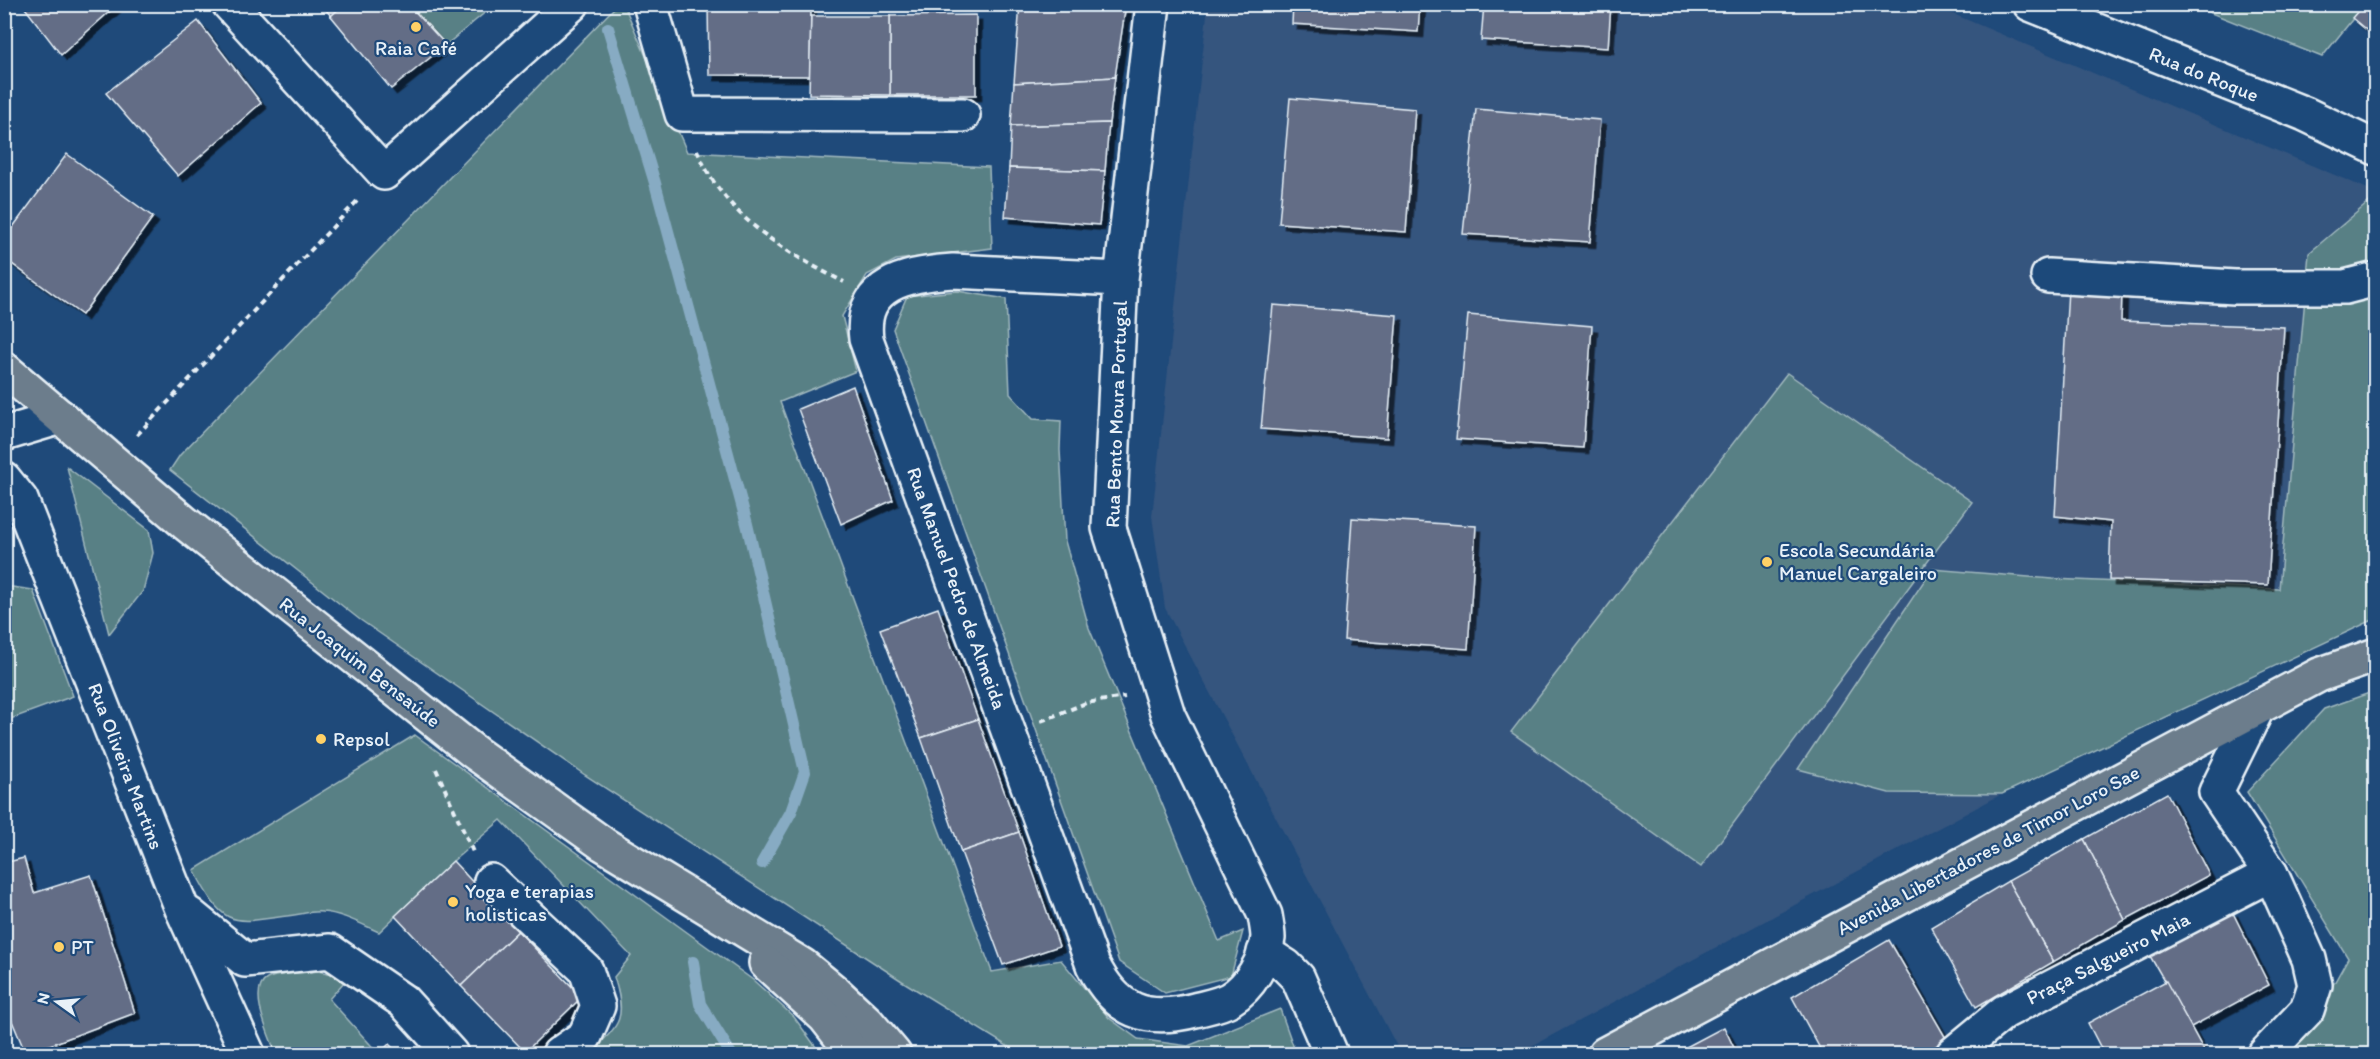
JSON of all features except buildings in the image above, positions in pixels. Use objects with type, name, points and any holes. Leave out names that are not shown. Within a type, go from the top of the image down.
[{"type":"main road","points":[[4,369],[61,417]]},
{"type":"main road","name":"Rua Joaquim Bensaúde","points":[[61,417],[213,546],[474,752],[603,843],[802,965],[867,1022],[894,1054]]},
{"type":"main road","name":"Avenida Libertadores de Timor Loro Sae","points":[[1605,1054],[2319,675],[2376,655]]},
{"type":"main road","name":"Rua Joaquim Bensaúde","points":[[674,888],[788,981],[825,1017],[854,1054]]},
{"type":"street","points":[[229,4],[384,173],[572,4]]},
{"type":"street","points":[[650,4],[682,114],[963,115]]},
{"type":"street","name":"Rua Bento Moura Portugal","points":[[1153,4],[1121,279],[1109,528],[1168,715],[1265,915],[1268,937],[1264,952],[1250,980],[1231,999]]},
{"type":"street","name":"Rua do Roque","points":[[2030,4],[2304,114],[2376,148]]},
{"type":"street","points":[[874,297],[898,281],[928,273],[952,271],[1121,279]]},
{"type":"street","points":[[2048,276],[2246,287],[2345,287],[2376,279]]},
{"type":"street","name":"Rua Manuel Pedro de Almeida","points":[[874,297],[867,310],[864,323],[866,339],[1093,965],[1103,984],[1117,999],[1132,1009],[1151,1015],[1163,1017],[1180,1014],[1231,999]]},
{"type":"street","points":[[4,434],[61,417]]},
{"type":"street","name":"Rua Oliveira Martins","points":[[4,479],[21,500],[183,909],[248,1054]]},
{"type":"street","points":[[2258,707],[2216,792],[2271,874],[2309,959],[2315,985],[2307,1010],[2265,1054]]},
{"type":"street","name":"Praça Salgueiro Maia","points":[[1953,1054],[2004,1012],[2271,874]]},
{"type":"street","points":[[491,881],[586,970],[594,988],[598,1005],[585,1036],[559,1054]]},
{"type":"street","points":[[183,909],[245,960],[330,951],[403,1002],[451,1054]]},
{"type":"street","points":[[1264,952],[1286,966],[1298,978],[1331,1054]]},
{"type":"path","points":[[682,114],[704,169],[721,193],[755,228],[804,262],[874,297]]},
{"type":"path","points":[[112,461],[384,173]]},
{"type":"path","points":[[1010,734],[1086,703],[1161,691]]},
{"type":"path","points":[[432,762],[469,846],[491,881]]},
{"type":"shaded area","name":"Escola Secundária Manuel Cargaleiro","points":[[1208,5],[1932,5],[2375,192],[2375,619],[2002,794],[1517,1054],[1401,1054],[1165,608],[1152,516]]},
{"type":"green space","points":[[410,5],[494,5],[446,45]]},
{"type":"green space","points":[[617,5],[624,5],[687,152],[989,167],[992,248],[896,260],[867,275],[842,316],[856,371],[780,402],[992,972],[1061,960],[1109,1018],[1138,1039],[1188,1046],[1280,1009],[1296,1054],[1020,1054],[902,981],[585,775],[359,619],[170,470],[180,455]]},
{"type":"green space","points":[[2191,5],[2364,5],[2322,57]]},
{"type":"green space","points":[[2375,197],[2375,619],[2002,794],[1889,793],[1798,769],[1932,569],[2053,579],[2279,589],[2309,253]]},
{"type":"green space","points":[[957,291],[1006,299],[1010,394],[1033,419],[1061,421],[1060,450],[1065,541],[1089,628],[1219,941],[1243,931],[1231,976],[1165,993],[1119,962],[893,329],[907,296]]},
{"type":"green space","points":[[1787,373],[1972,502],[1701,867],[1511,732]]},
{"type":"green space","points":[[67,467],[149,530],[153,553],[143,591],[109,634]]},
{"type":"green space","points":[[5,586],[33,590],[73,696],[5,721]]},
{"type":"green space","points":[[2375,691],[2375,1054],[2279,1054],[2318,1012],[2348,958],[2247,792],[2324,709]]},
{"type":"green space","points":[[415,735],[753,980],[794,1017],[821,1054],[589,1054],[608,1036],[618,1021],[620,1004],[614,977],[631,956],[501,820],[453,861],[379,932],[344,917],[322,912],[243,920],[232,918],[214,904],[194,870]]},
{"type":"green space","points":[[318,971],[333,974],[345,981],[329,999],[379,1054],[276,1054],[259,1003],[261,985],[267,979],[277,976]]},
{"type":"waterway","points":[[608,28],[655,183],[747,524],[805,772],[791,812],[762,863]]},
{"type":"waterway","points":[[693,962],[700,1004],[731,1054]]},
{"type":"place","name":"Raia Café","points":[[416,27]]},
{"type":"place","name":"Escola Secundária Manuel Cargaleiro","points":[[1767,562]]},
{"type":"place","name":"Repsol","points":[[321,739]]},
{"type":"place","name":"Yoga e terapias holisticas","points":[[453,902]]},
{"type":"place","name":"PT","points":[[59,947]]}]
